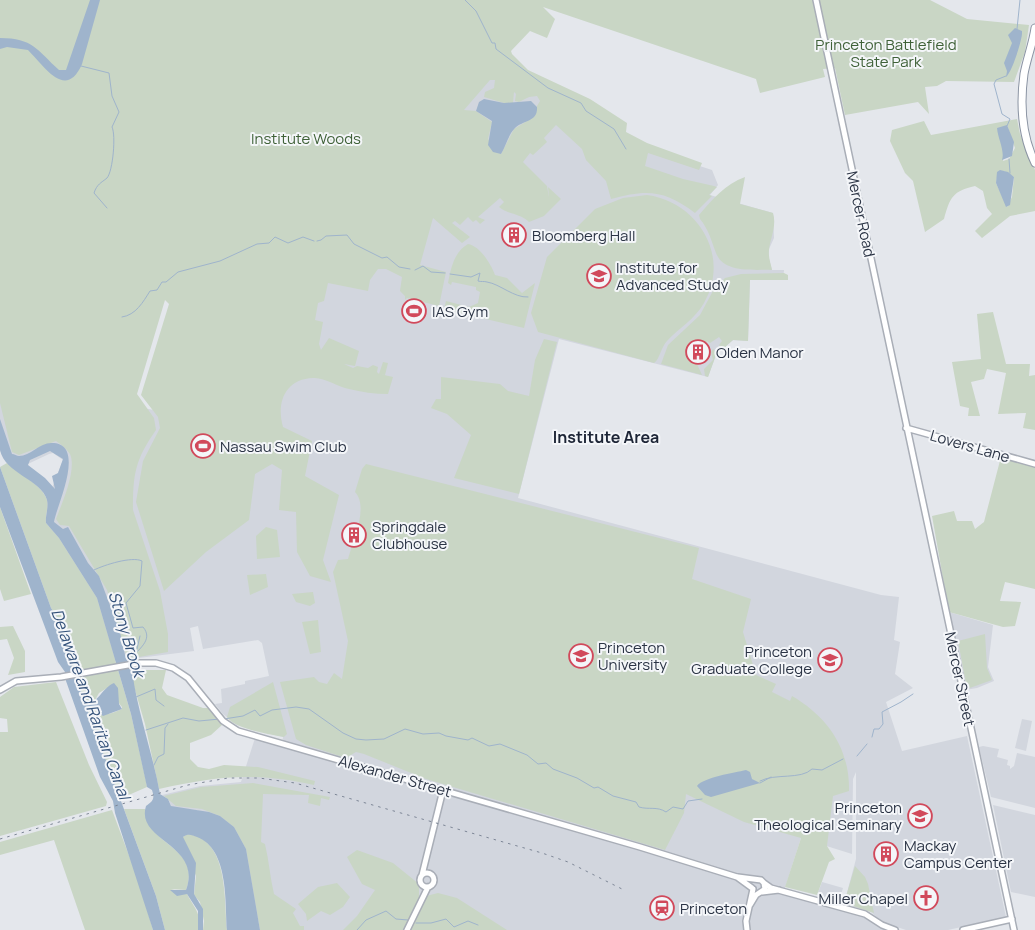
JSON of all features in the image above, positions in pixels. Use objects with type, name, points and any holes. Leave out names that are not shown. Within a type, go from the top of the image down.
[{"type":"highway","points":[[1035,28],[1025,73],[1022,110],[1025,132],[1035,163]]},
{"type":"main road","name":"Mercer Road","points":[[816,0],[906,428]]},
{"type":"main road","name":"Lovers Lane","points":[[906,428],[1035,464]]},
{"type":"main road","name":"Mercer Street","points":[[906,428],[1014,930]]},
{"type":"main road","name":"Alexander Street","points":[[0,690],[16,681],[152,663],[175,670],[190,680],[226,724],[240,732],[737,877],[757,880]]},
{"type":"main road","points":[[422,899],[420,880],[443,790]]},
{"type":"main road","points":[[407,930],[428,887],[434,881],[427,857]]},
{"type":"main road","points":[[422,875],[431,874]]},
{"type":"main road","name":"Alexander Street","points":[[737,877],[752,888]]},
{"type":"main road","points":[[747,930],[746,921],[752,888],[757,880],[779,890],[865,914],[882,925],[895,930]]},
{"type":"main road","points":[[750,905],[765,889],[764,883]]},
{"type":"main road","points":[[422,886],[428,887]]},
{"type":"main road","points":[[752,888],[760,893],[779,890]]},
{"type":"main road","points":[[962,930],[1012,919]]},
{"type":"shaded area","name":"Princeton University","points":[[499,59],[644,148],[712,170],[718,185],[710,195],[773,213],[774,238],[769,249],[769,259],[772,270],[784,270],[783,280],[750,280],[748,341],[733,340],[716,355],[708,377],[559,339],[518,498],[881,595],[899,597],[894,640],[900,642],[895,674],[913,688],[886,702],[902,751],[967,736],[1006,917],[948,930],[906,930],[882,922],[871,912],[844,904],[856,859],[856,772],[853,779],[852,854],[801,838],[783,894],[864,917],[886,930],[260,930],[258,918],[198,810],[177,809],[171,806],[168,799],[162,795],[200,786],[241,782],[255,738],[282,747],[283,737],[237,725],[223,714],[215,704],[222,703],[221,689],[269,676],[262,643],[258,640],[203,649],[198,626],[190,628],[194,651],[115,661],[50,532],[46,503],[63,460],[53,453],[13,471],[0,451],[0,381],[191,417],[325,258],[413,266],[411,283],[457,110]]},
{"type":"shaded area","points":[[949,612],[993,625],[988,667],[994,681],[977,688],[965,690]]},
{"type":"shaded area","points":[[1022,719],[1032,721],[1026,751],[1015,748]]},
{"type":"shaded area","points":[[979,747],[999,749],[997,757],[1008,760],[1007,765],[1010,766],[1010,769],[1014,766],[1017,753],[1035,757],[1035,808],[991,797]]},
{"type":"shaded area","points":[[993,805],[1035,815],[1035,897],[1011,892]]},
{"type":"shaded area","points":[[822,882],[843,888],[839,901],[817,895]]},
{"type":"green space","points":[[0,0],[930,0],[967,19],[1029,25],[1025,52],[1014,82],[946,81],[937,86],[925,87],[929,114],[918,102],[845,115],[835,68],[823,69],[825,77],[760,93],[756,79],[543,7],[555,19],[547,38],[530,31],[511,51],[512,54],[528,70],[590,99],[627,123],[626,132],[647,143],[702,163],[699,170],[648,153],[645,166],[683,179],[717,187],[709,195],[712,196],[695,213],[674,200],[655,194],[635,194],[611,199],[606,181],[586,160],[582,149],[556,125],[544,138],[547,142],[533,155],[530,153],[523,162],[547,186],[549,198],[548,187],[561,199],[544,216],[529,222],[499,207],[504,202],[500,198],[478,217],[485,220],[480,224],[476,220],[473,222],[468,217],[460,225],[455,221],[452,223],[470,237],[462,243],[433,218],[420,265],[446,272],[439,306],[407,298],[405,300],[405,296],[400,291],[402,277],[386,269],[378,269],[370,280],[368,291],[328,283],[324,301],[318,303],[315,320],[323,322],[319,344],[321,350],[329,338],[359,351],[355,366],[344,364],[353,368],[357,366],[368,368],[373,365],[378,367],[377,372],[379,374],[383,362],[388,363],[385,375],[380,374],[393,377],[388,394],[345,388],[317,378],[303,379],[289,388],[282,401],[281,418],[283,427],[312,441],[305,476],[339,495],[323,560],[331,582],[310,576],[297,552],[296,512],[279,510],[282,470],[272,464],[255,474],[249,520],[206,552],[164,591],[136,502],[143,461],[160,428],[158,417],[141,395],[169,304],[165,300],[137,394],[154,418],[156,430],[139,459],[135,477],[133,510],[160,591],[168,634],[168,652],[133,658],[126,654],[107,590],[69,526],[60,525],[56,519],[65,496],[72,469],[70,454],[56,441],[19,455],[12,452],[0,403]],"holes":[[[490,80],[495,80],[494,88],[485,92],[484,97],[504,103],[513,103],[514,92],[516,94],[515,101],[519,102],[529,97],[537,96],[540,101],[535,116],[514,129],[501,154],[488,139],[492,122],[476,111],[464,110]]]},
{"type":"green space","points":[[1017,119],[1020,134],[1035,170],[1035,211],[1010,216],[982,238],[975,231],[992,214],[987,208],[983,191],[975,186],[957,193],[948,205],[944,219],[925,232],[913,181],[905,173],[890,141],[892,130],[924,121],[931,135]],"holes":[[[1007,125],[1015,148],[1009,159],[1003,161]],[[1004,171],[1014,177],[1012,197],[1007,207],[996,183],[998,172]]]},
{"type":"green space","points":[[745,177],[740,204],[773,213],[774,228],[769,253],[772,270],[741,269],[720,260],[708,231],[700,219],[699,215],[709,203],[731,184]]},
{"type":"green space","points":[[647,195],[665,200],[681,208],[695,220],[705,234],[711,250],[714,267],[711,285],[700,309],[692,319],[667,341],[654,363],[538,332],[531,313],[547,257],[595,209],[623,198]]},
{"type":"green space","points":[[468,244],[481,252],[495,275],[507,278],[522,293],[535,283],[524,328],[444,309],[446,301],[469,307],[478,303],[480,292],[476,290],[476,287],[452,282],[451,285],[448,283],[456,256]]},
{"type":"green space","points":[[784,273],[788,275],[788,280],[750,280],[748,341],[733,340],[716,355],[708,377],[705,376],[704,369],[713,360],[711,352],[713,349],[716,352],[721,348],[719,345],[722,341],[719,337],[710,343],[707,341],[702,350],[700,347],[692,353],[702,375],[661,364],[668,345],[700,315],[714,289],[725,278],[741,274]]},
{"type":"green space","points":[[993,312],[1006,364],[1030,364],[1029,376],[1035,375],[1035,430],[1023,428],[1026,413],[998,414],[1006,373],[987,369],[984,379],[971,382],[980,416],[968,416],[969,408],[960,406],[952,362],[981,359],[977,314]]},
{"type":"green space","points":[[544,339],[557,342],[519,494],[454,478],[471,435],[447,414],[431,408],[436,399],[441,399],[441,377],[500,384],[508,391],[529,396],[535,360]]},
{"type":"green space","points":[[1002,453],[1035,463],[1035,589],[1005,582],[1000,601],[1021,602],[1015,626],[1003,627],[949,612],[932,516],[954,511],[957,521],[972,521],[975,529],[984,522]]},
{"type":"green space","points":[[7,463],[35,484],[44,494],[47,500],[46,523],[59,538],[97,598],[131,714],[146,781],[147,787],[131,794],[118,797],[88,712],[95,710],[101,714],[108,714],[122,709],[122,707],[107,688],[99,693],[94,702],[85,701],[76,679],[73,677],[66,631],[51,608],[0,467]]},
{"type":"green space","points":[[366,464],[699,548],[692,579],[751,599],[743,632],[756,675],[776,684],[772,692],[790,701],[792,696],[816,714],[834,736],[846,761],[849,791],[833,796],[827,846],[835,859],[829,862],[817,895],[785,887],[801,838],[744,822],[686,794],[684,813],[665,850],[426,779],[364,754],[356,752],[346,758],[306,745],[296,739],[280,682],[314,677],[319,682],[327,684],[334,673],[342,679],[348,641],[333,572],[338,560],[348,559],[359,524],[361,506],[355,492],[362,469]]},
{"type":"green space","points":[[0,507],[31,594],[4,601],[0,589]]},
{"type":"green space","points":[[266,527],[277,530],[280,557],[257,559],[256,536]]},
{"type":"green space","points":[[266,574],[268,587],[250,595],[247,575]]},
{"type":"green space","points":[[313,592],[315,603],[310,606],[296,602],[292,594]]},
{"type":"green space","points":[[318,620],[321,652],[310,654],[302,622]]},
{"type":"green space","points":[[13,626],[25,651],[25,672],[8,675],[14,658],[7,639],[0,640],[0,627]]},
{"type":"green space","points":[[985,634],[987,668],[992,680],[967,689],[958,641]]},
{"type":"green space","points":[[132,670],[166,670],[162,688],[167,695],[203,708],[208,708],[222,725],[211,735],[190,743],[190,759],[198,767],[209,769],[224,765],[258,767],[315,781],[314,785],[273,778],[236,777],[199,781],[159,789],[145,724],[132,680]]},
{"type":"green space","points":[[56,682],[89,765],[107,802],[106,806],[0,836],[0,732],[8,732],[7,719],[0,718],[0,697],[14,687]]},
{"type":"green space","points":[[273,682],[287,734],[284,737],[244,728],[227,717],[230,707]]},
{"type":"green space","points":[[253,783],[330,797],[329,800],[321,798],[320,806],[308,803],[309,795],[263,794],[261,842],[265,844],[274,894],[296,909],[293,913],[300,926],[304,926],[304,930],[260,930],[246,849],[234,827],[220,816],[202,809],[176,806],[164,796],[201,787]]},
{"type":"green space","points":[[124,809],[145,809],[148,822],[154,832],[181,855],[187,864],[189,875],[186,890],[171,889],[187,894],[198,915],[198,930],[165,930],[156,896]]},
{"type":"green space","points":[[112,810],[140,885],[153,930],[85,930],[54,840],[0,855],[0,842]]},
{"type":"green space","points":[[187,834],[201,838],[211,846],[217,858],[222,872],[227,930],[203,930],[204,921],[200,902],[194,895],[196,876],[183,841],[183,837]]},
{"type":"green space","points":[[357,850],[393,863],[419,884],[419,899],[404,930],[343,930],[357,916],[375,890],[362,884],[347,857]]},
{"type":"green space","points":[[855,866],[865,877],[868,884],[874,913],[844,903]]},
{"type":"green space","points":[[337,883],[350,897],[343,907],[330,915],[321,911],[307,921],[306,914],[298,904],[318,887]]},
{"type":"green space","points":[[438,893],[457,898],[507,930],[408,930],[426,896]]},
{"type":"water","points":[[90,0],[100,0],[82,64],[76,75],[69,80],[55,77],[28,50],[7,47],[0,49],[0,38],[20,40],[34,46],[59,70],[66,70]]},
{"type":"water","points":[[1015,28],[1022,31],[1021,38],[1013,64],[1006,77],[1007,71],[1004,63],[1012,43],[1008,35]]},
{"type":"water","points":[[484,99],[504,103],[531,101],[537,107],[537,112],[533,118],[515,128],[501,154],[493,152],[488,145],[492,121],[476,111],[479,102]]},
{"type":"water","points":[[1007,125],[1014,142],[1012,156],[1002,160],[1003,153],[997,128]]},
{"type":"water","points":[[1000,170],[1008,172],[1014,177],[1010,205],[1006,207],[996,183],[997,172]]},
{"type":"water","points":[[0,419],[12,454],[18,456],[27,454],[43,445],[51,443],[62,445],[67,453],[69,464],[67,477],[54,522],[63,529],[68,527],[88,563],[99,576],[120,632],[125,655],[131,659],[139,709],[160,794],[168,799],[171,806],[209,812],[220,816],[234,827],[246,849],[260,930],[227,930],[225,892],[220,865],[215,853],[207,843],[197,837],[188,835],[183,837],[196,863],[194,894],[203,909],[203,930],[198,930],[198,911],[187,894],[177,896],[170,890],[186,890],[189,875],[185,862],[178,852],[158,836],[145,818],[146,806],[153,800],[153,793],[147,787],[131,714],[97,598],[59,538],[46,523],[47,500],[43,493],[38,487],[15,471],[3,458],[0,450]],"holes":[[[50,451],[63,459],[58,473],[52,476],[55,489],[45,478],[28,465],[30,460]]]},
{"type":"water","name":"Delaware and Raritan Canal","points":[[0,467],[51,608],[69,635],[73,677],[76,679],[86,705],[94,701],[110,685],[114,683],[118,688],[119,704],[122,709],[103,716],[93,708],[87,709],[156,896],[165,930],[153,930],[115,813],[113,801],[100,777],[66,681],[65,672],[58,662],[0,507]]},
{"type":"water","points":[[746,770],[750,772],[752,779],[760,783],[711,797],[705,795],[697,786],[712,778]]},
{"type":"waterway","points":[[465,0],[476,11],[492,43],[495,43],[496,49],[548,88],[581,103],[586,111],[614,129],[626,149]]},
{"type":"waterway","points":[[1017,29],[1020,0]]},
{"type":"waterway","points":[[81,66],[109,73],[112,96],[119,112],[112,127],[114,145],[109,174],[94,193],[107,208]]},
{"type":"waterway","points":[[1006,76],[996,80],[994,84],[1002,114],[1010,119],[1007,126]]},
{"type":"waterway","points":[[1009,159],[1010,173]]},
{"type":"waterway","points":[[317,241],[326,236],[347,235],[354,244],[382,258],[387,257],[399,267],[410,269]]},
{"type":"waterway","points":[[122,317],[135,311],[150,291],[157,290],[162,282],[166,282],[178,272],[220,261],[257,244],[269,243],[275,237],[288,243],[303,237],[314,241]]},
{"type":"waterway","points":[[415,270],[423,266],[431,272],[445,273]]},
{"type":"waterway","points":[[450,274],[471,277],[480,273],[478,281],[492,283],[523,297],[528,297]]},
{"type":"waterway","name":"Stony Brook","points":[[94,570],[125,560],[142,561],[140,586],[126,603],[133,628],[143,627],[147,636],[144,644],[131,659]]},
{"type":"waterway","name":"Stony Brook","points":[[137,649],[140,636]]},
{"type":"waterway","points":[[136,697],[155,689],[156,700],[164,706]]},
{"type":"waterway","points":[[872,737],[874,729],[879,729],[883,724],[882,712],[913,694]]},
{"type":"waterway","points":[[224,719],[243,716],[255,710],[260,716],[272,710],[296,707],[309,709],[343,733],[356,739],[384,739],[405,729],[423,734],[439,733],[468,740],[472,738],[489,746],[500,744],[527,755],[538,764],[546,763],[553,769],[577,778],[594,788],[598,787],[613,796],[636,802],[639,807],[659,809],[666,812],[673,807],[683,809],[688,801],[702,799]]},
{"type":"waterway","points":[[146,730],[183,718],[199,721],[220,719]]},
{"type":"waterway","points":[[154,765],[158,757],[164,754],[165,728],[168,724]]},
{"type":"waterway","points":[[857,756],[867,744]]},
{"type":"waterway","points":[[760,781],[773,777],[795,776],[812,769],[822,770],[843,759]]},
{"type":"waterway","points":[[760,783],[771,777]]},
{"type":"waterway","points":[[357,930],[366,920],[386,911],[396,919],[408,920]]},
{"type":"waterway","points":[[416,923],[431,923],[446,919],[454,927],[468,921],[478,925]]},
{"type":"railway","points":[[0,839],[188,785],[228,778],[259,778],[295,783],[542,853],[568,862],[622,889]]},
{"type":"place","name":"Bloomberg Hall","points":[[514,235]]},
{"type":"place","name":"Institute for Advanced Study","points":[[599,276]]},
{"type":"place","name":"IAS Gym","points":[[414,311]]},
{"type":"place","name":"Olden Manor","points":[[698,352]]},
{"type":"place","name":"Nassau Swim Club","points":[[203,446]]},
{"type":"place","name":"Springdale Clubhouse","points":[[354,535]]},
{"type":"place","name":"Princeton University","points":[[581,656]]},
{"type":"place","name":"Princeton Graduate College","points":[[830,660]]},
{"type":"place","name":"Princeton Theological Seminary","points":[[920,816]]},
{"type":"place","name":"Mackay Campus Center","points":[[886,854]]},
{"type":"place","name":"Miller Chapel","points":[[926,898]]},
{"type":"place","name":"Princeton","points":[[662,908]]},
{"type":"district","name":"Institute Area","points":[[606,437]]},
{"type":"park label","name":"Princeton Battlefield State Park","points":[[886,52]]},
{"type":"park label","name":"Institute Woods","points":[[306,138]]}]
